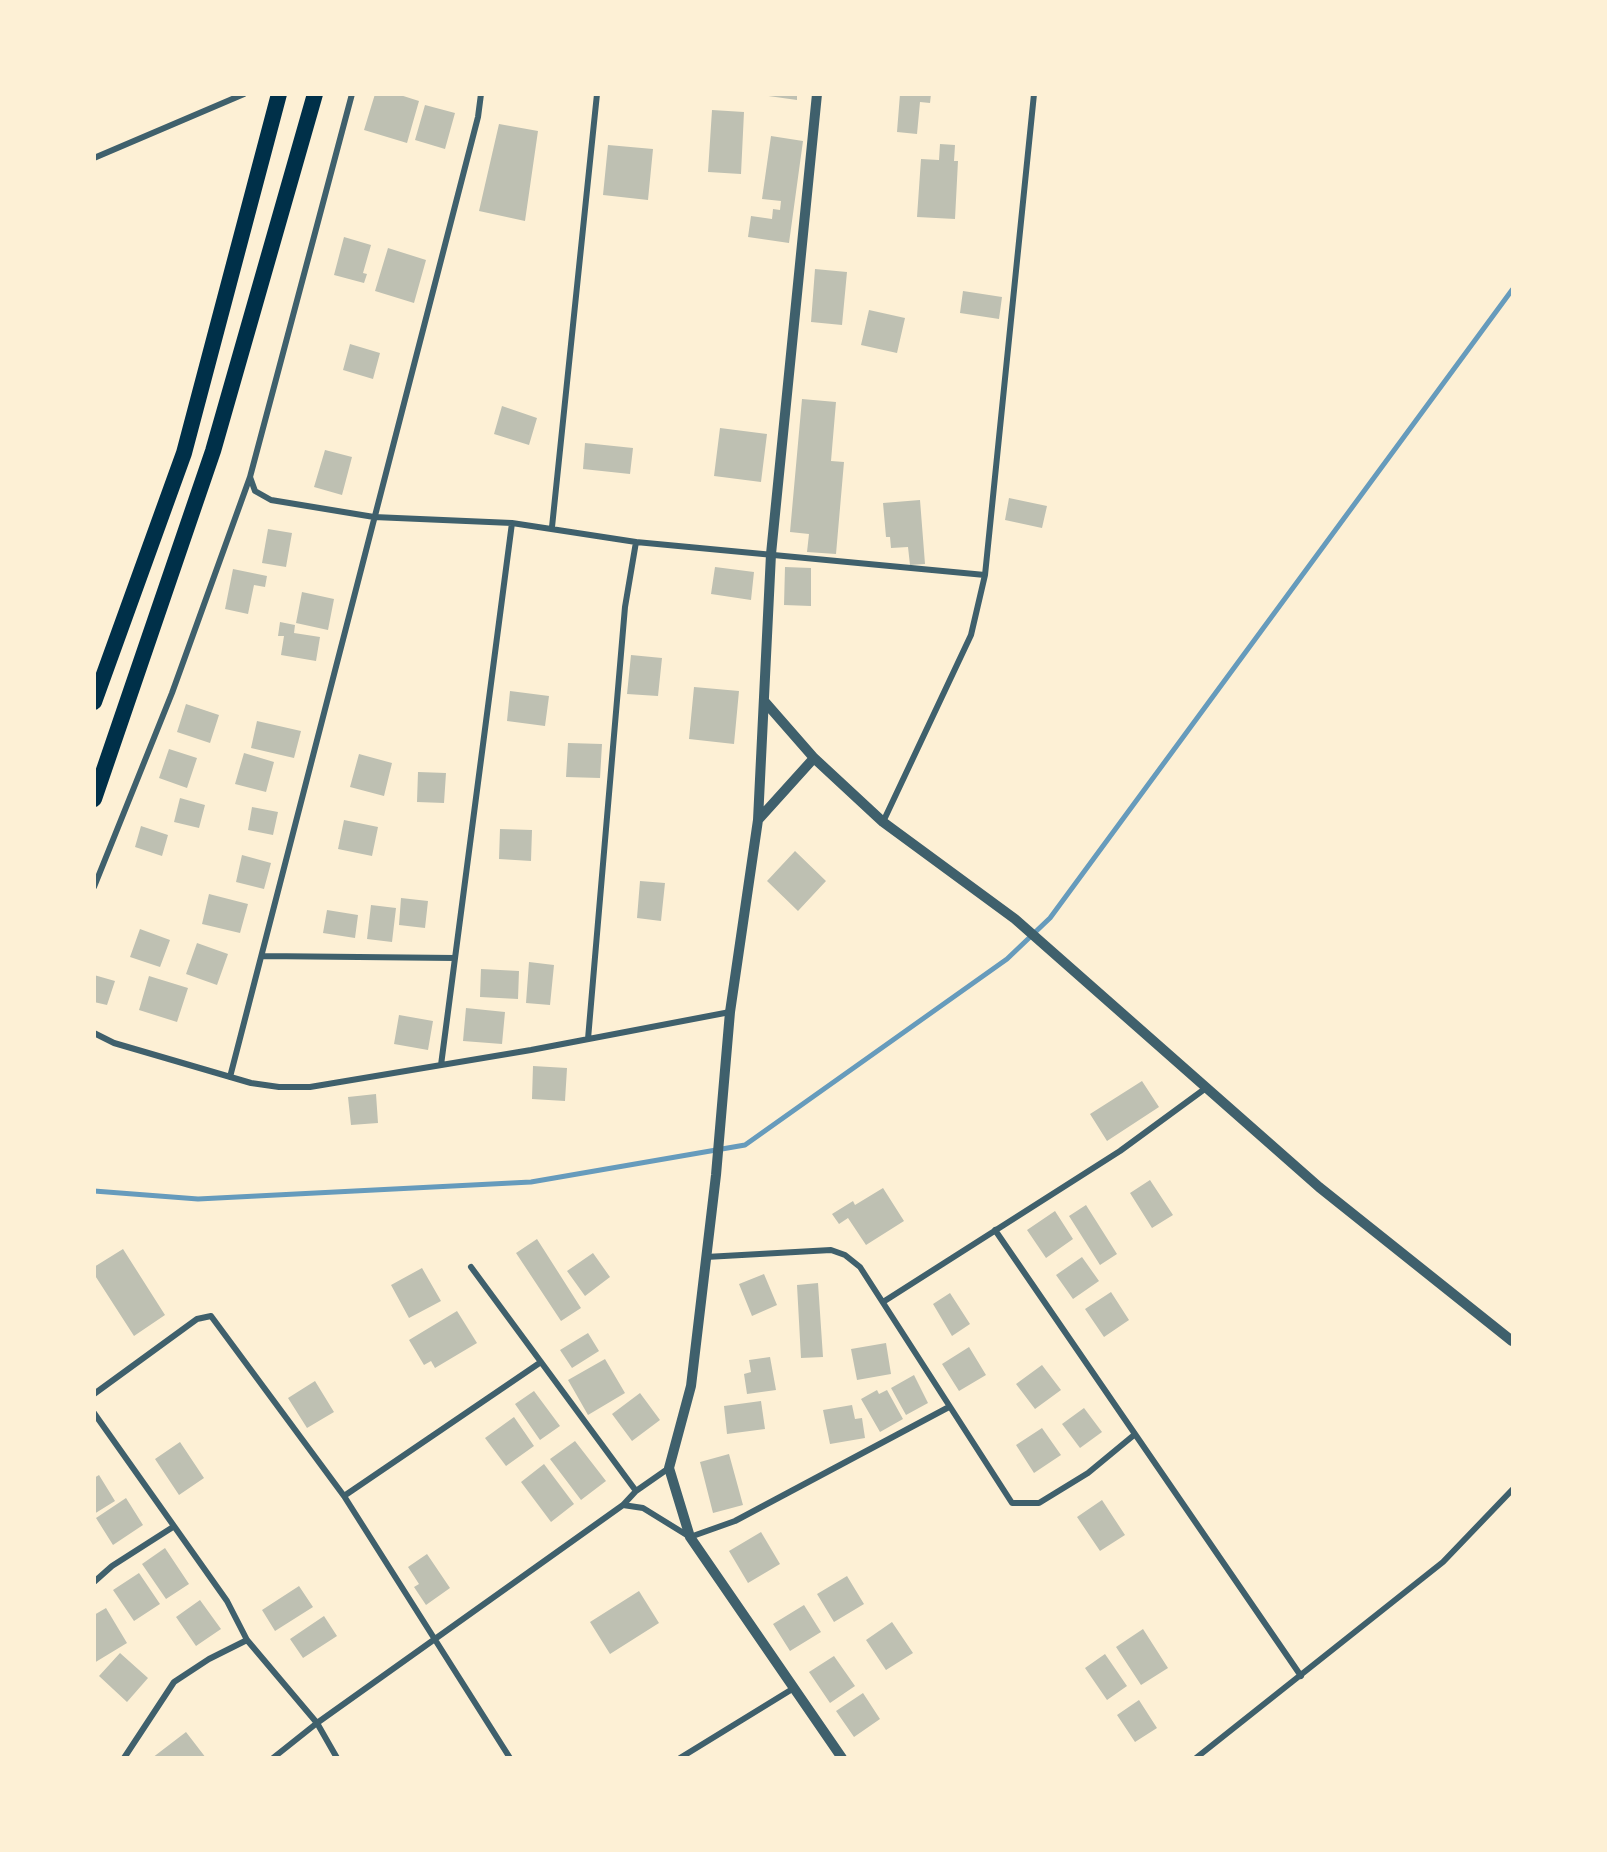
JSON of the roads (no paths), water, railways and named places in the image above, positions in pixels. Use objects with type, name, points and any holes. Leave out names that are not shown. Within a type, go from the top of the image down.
[{"type":"highway","points":[[94,702],[184,453],[279,94]]},
{"type":"highway","points":[[94,799],[213,451],[315,94]]},
{"type":"street","points":[[94,158],[244,94]]},
{"type":"street","points":[[94,887],[172,693],[250,477],[352,94]]},
{"type":"street","points":[[230,1077],[478,117],[481,94]]},
{"type":"street","points":[[552,527],[597,94]]},
{"type":"street","points":[[817,94],[771,554],[758,820],[730,1012],[716,1175],[691,1386],[669,1468],[690,1537],[842,1758]]},
{"type":"street","points":[[883,822],[971,635],[985,575],[1034,94]]},
{"type":"street","points":[[250,477],[255,490],[271,500],[374,517],[512,523],[552,527],[636,542],[985,575]]},
{"type":"street","points":[[441,1065],[512,523]]},
{"type":"street","points":[[588,1039],[625,607],[636,542]]},
{"type":"street","points":[[765,702],[814,758],[883,822],[1015,919],[1044,947],[1319,1187],[1512,1341]]},
{"type":"street","points":[[758,820],[814,758]]},
{"type":"street","points":[[262,956],[455,958]]},
{"type":"street","points":[[94,1033],[114,1043],[230,1077],[279,1088],[309,1087],[441,1065],[730,1012]]},
{"type":"street","points":[[883,1302],[1120,1151],[1206,1088]]},
{"type":"street","points":[[995,1230],[1301,1676]]},
{"type":"street","points":[[706,1257],[831,1250],[845,1255],[860,1267],[1012,1503],[1039,1503],[1088,1473],[1134,1435]]},
{"type":"street","points":[[471,1267],[636,1491]]},
{"type":"street","points":[[94,1394],[196,1319],[211,1316],[344,1496],[436,1637],[510,1758]]},
{"type":"street","points":[[344,1496],[541,1362]]},
{"type":"street","points":[[690,1537],[735,1521],[949,1407]]},
{"type":"street","points":[[94,1413],[227,1601],[247,1640],[317,1723],[337,1758]]},
{"type":"street","points":[[273,1758],[317,1723],[623,1505],[636,1491],[669,1468]]},
{"type":"street","points":[[1196,1758],[1443,1563],[1512,1490]]},
{"type":"street","points":[[623,1505],[643,1508],[690,1537]]},
{"type":"street","points":[[94,1582],[112,1566],[173,1527]]},
{"type":"street","points":[[124,1758],[174,1682],[209,1659],[247,1640]]},
{"type":"street","points":[[680,1758],[794,1688]]},
{"type":"waterway","points":[[94,1191],[198,1199],[531,1182],[745,1145],[1007,959],[1050,918],[1512,290]]}]
